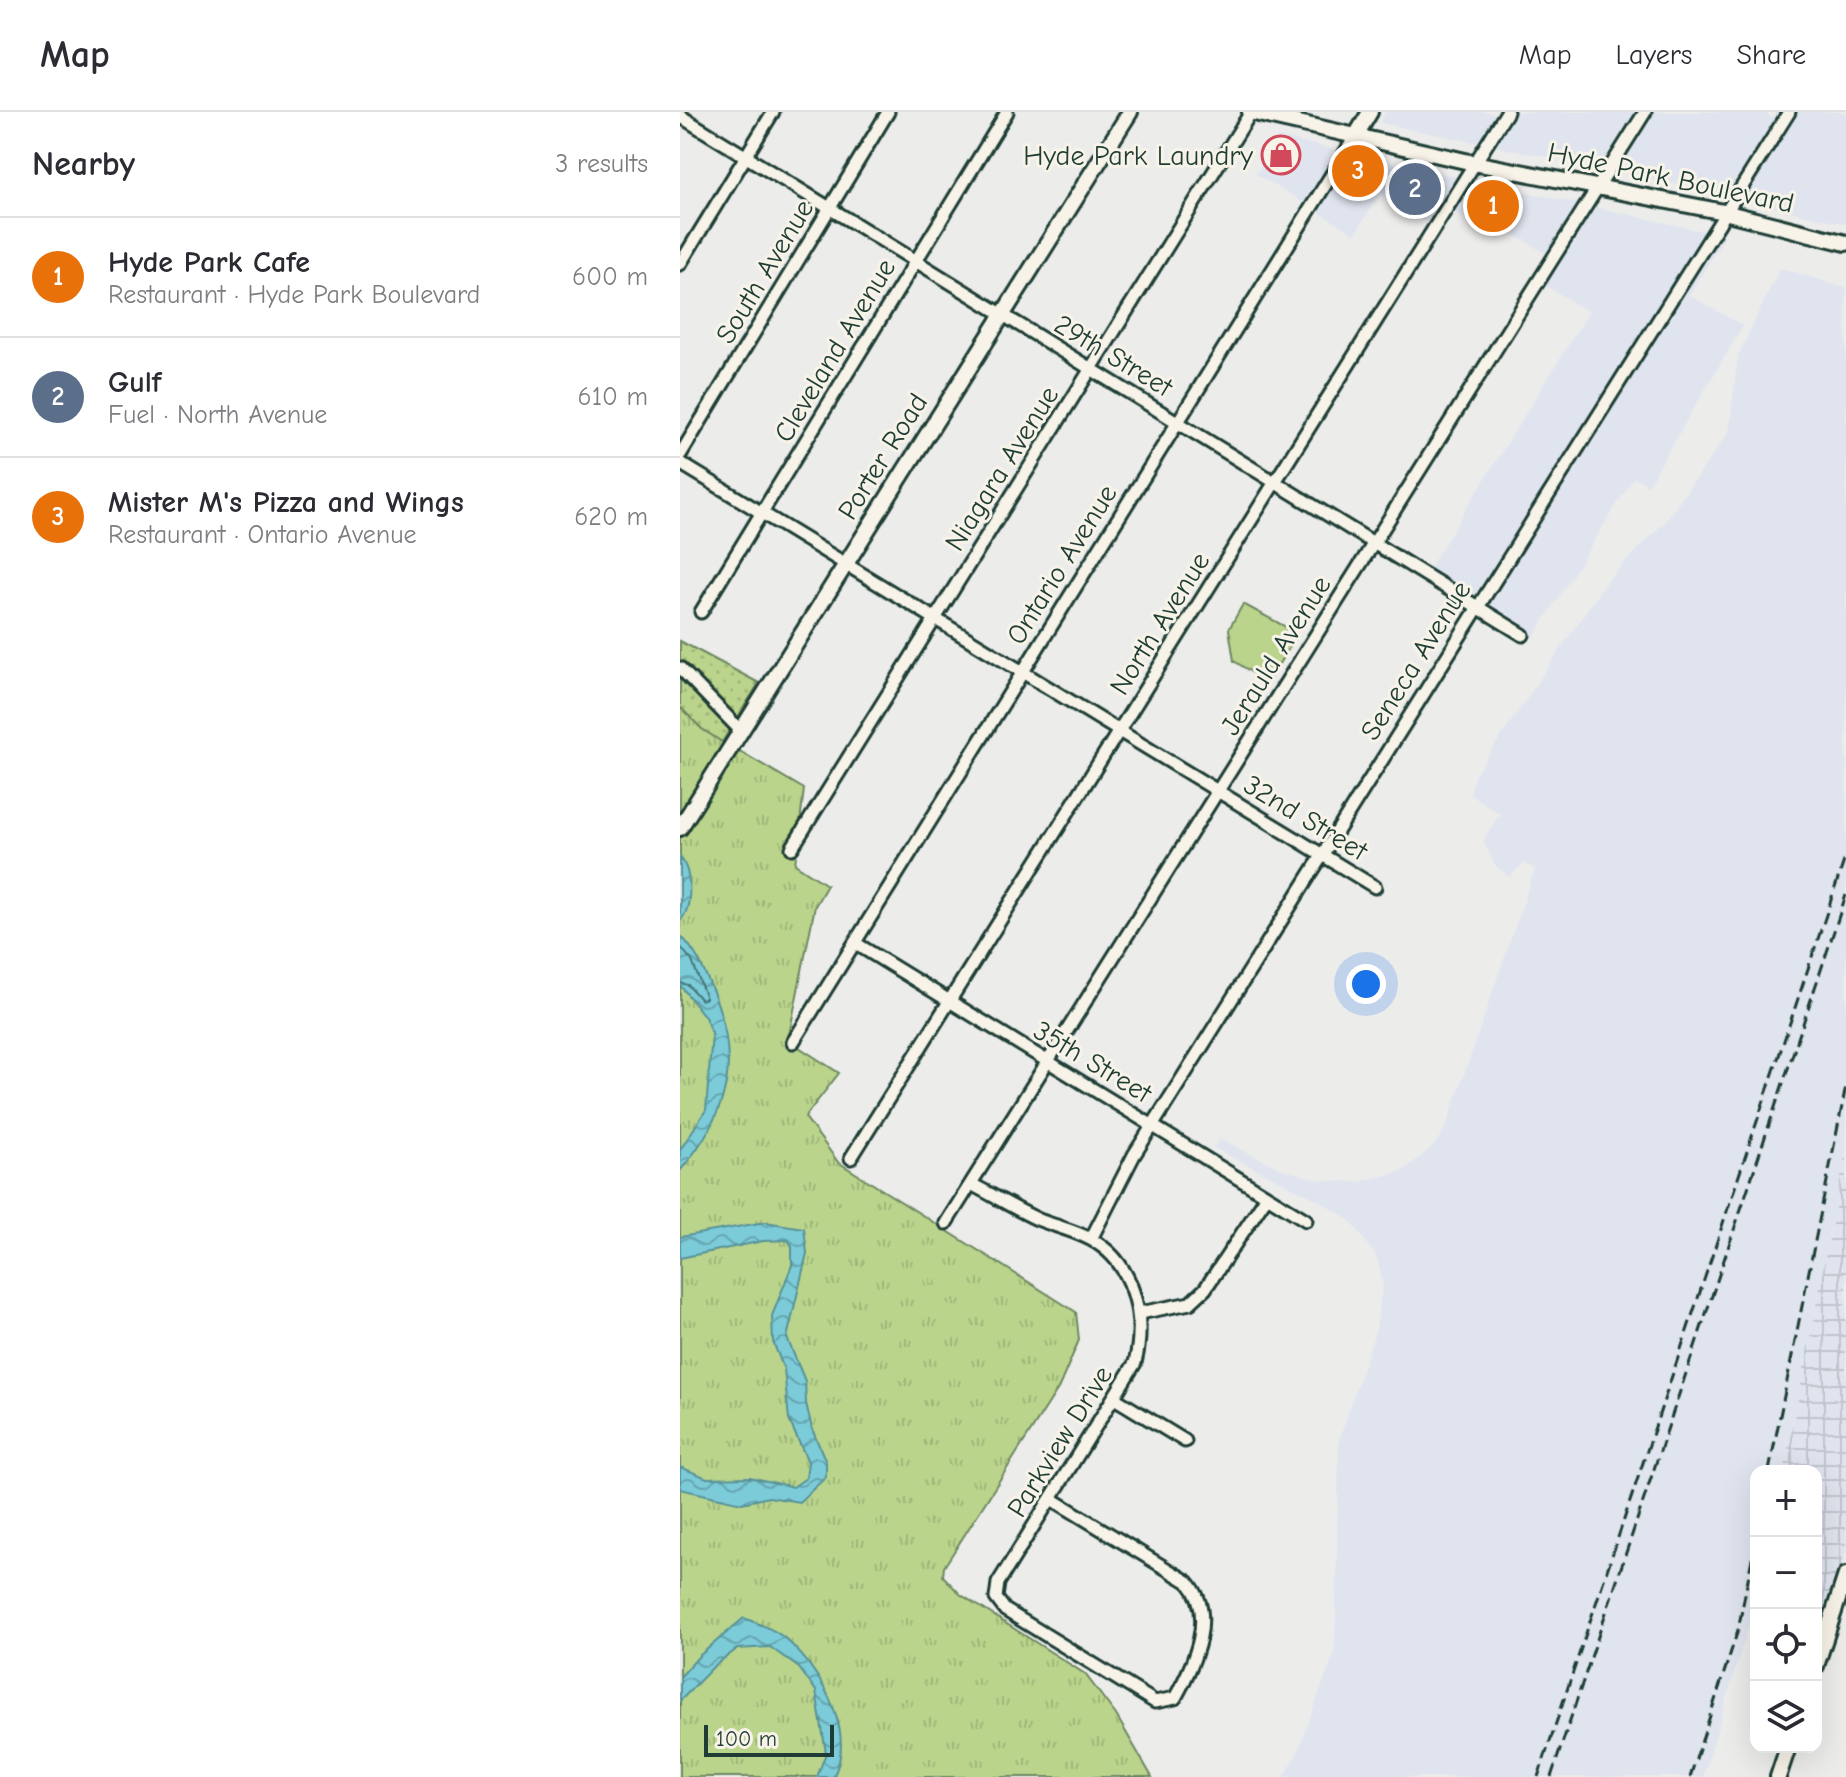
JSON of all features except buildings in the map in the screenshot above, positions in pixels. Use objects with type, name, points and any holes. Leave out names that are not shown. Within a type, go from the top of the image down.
[{"type":"main road","name":"Porter Road","points":[[680,828],[1130,112]]},
{"type":"main road","name":"Hyde Park Boulevard","points":[[1250,112],[1474,163],[1724,212],[1846,243]]},
{"type":"main road","name":"Ontario Avenue","points":[[1355,137],[1370,112]]},
{"type":"main road","points":[[1822,1648],[1846,1575]]},
{"type":"main road","points":[[1778,1777],[1786,1753]]},
{"type":"street","points":[[680,264],[773,112]]},
{"type":"street","name":"South Avenue","points":[[680,455],[888,112]]},
{"type":"street","name":"Cleveland Avenue","points":[[701,612],[1007,112]]},
{"type":"street","name":"Niagara Avenue","points":[[792,848],[1250,112]]},
{"type":"street","name":"North Avenue","points":[[851,1158],[1507,112]]},
{"type":"street","name":"Jerauld Avenue","points":[[946,1223],[1645,112]]},
{"type":"street","name":"Seneca Avenue","points":[[1091,1239],[1153,1125],[1789,112]]},
{"type":"street","name":"29th Street","points":[[680,116],[1523,635]]},
{"type":"street","name":"Ontario Avenue","points":[[793,1042],[1355,137]]},
{"type":"street","name":"32nd Street","points":[[680,463],[1375,887]]},
{"type":"street","points":[[680,668],[741,731]]},
{"type":"street","name":"35th Street","points":[[855,943],[1306,1220]]},
{"type":"street","name":"Parkview Drive","points":[[971,1184],[1036,1218],[1091,1239],[1109,1254],[1131,1285],[1140,1313],[1141,1339],[1135,1363],[1116,1399],[998,1583],[996,1598],[1005,1610],[1155,1702],[1175,1698],[1189,1674],[1198,1642],[1204,1613],[1199,1595],[1188,1582],[1052,1499]]},
{"type":"street","points":[[1140,1313],[1190,1303],[1205,1289],[1267,1196]]},
{"type":"street","points":[[1116,1399],[1185,1441]]},
{"type":"shaded area","points":[[1385,112],[1487,112],[1512,118],[1516,112],[1763,112],[1773,118],[1777,112],[1846,112],[1846,224],[1617,171],[1380,123]]},
{"type":"shaded area","points":[[1278,137],[1725,236],[1689,295],[1743,326],[1648,485],[1634,477],[1533,638],[1427,572],[1589,312],[1532,277],[1546,253],[1504,229],[1498,238],[1440,204],[1427,223],[1380,194],[1355,234],[1256,174]]},
{"type":"shaded area","points":[[1780,268],[1846,288],[1846,1151],[1785,1465],[1750,1465],[1750,1620],[1703,1777],[1284,1777],[1296,1756],[1335,1651],[1339,1440],[1376,1329],[1383,1284],[1377,1257],[1350,1220],[1318,1200],[1214,1148],[1220,1139],[1279,1168],[1318,1180],[1358,1182],[1403,1171],[1434,1146],[1446,1127],[1535,869],[1524,863],[1509,877],[1495,865],[1483,841],[1500,814],[1470,794],[1475,775],[1606,582],[1664,523],[1729,432],[1738,356]]},
{"type":"shaded area","points":[[1846,1151],[1846,1550],[1822,1621],[1822,1465],[1785,1465]]},
{"type":"green space","points":[[1243,604],[1286,627],[1293,642],[1267,682],[1234,661],[1229,629]]},
{"type":"green space","points":[[680,641],[759,683],[722,742],[702,729],[680,707]]},
{"type":"green space","points":[[680,707],[702,729],[804,789],[795,864],[827,885],[815,906],[788,1040],[839,1073],[805,1117],[838,1162],[1076,1312],[1079,1340],[1059,1387],[944,1567],[943,1576],[960,1594],[1085,1674],[1116,1715],[1152,1777],[680,1777]]},
{"type":"water","points":[[680,857],[687,871],[689,899],[680,921]]},
{"type":"water","points":[[680,935],[694,952],[709,982],[726,1034],[728,1058],[721,1104],[698,1148],[680,1171],[680,1150],[706,1110],[712,1034],[705,1017],[680,985]]},
{"type":"water","points":[[765,1222],[804,1228],[807,1253],[787,1338],[805,1381],[806,1403],[812,1429],[826,1462],[826,1477],[799,1502],[769,1497],[742,1503],[680,1489],[680,1467],[707,1478],[750,1477],[793,1487],[806,1478],[808,1462],[789,1420],[784,1369],[773,1342],[772,1316],[792,1265],[792,1246],[788,1240],[763,1241],[680,1258],[680,1237]]},
{"type":"water","points":[[744,1618],[784,1638],[801,1655],[823,1686],[832,1704],[841,1742],[833,1777],[817,1777],[826,1753],[816,1691],[799,1668],[770,1647],[737,1649],[714,1666],[680,1701],[680,1677],[699,1656]]},
{"type":"railway","points":[[1538,1777],[1846,855]]},
{"type":"railway","points":[[1551,1777],[1846,895]]},
{"type":"railway","points":[[1770,1465],[1846,1086]]},
{"type":"railway","points":[[1690,1777],[1738,1630],[1750,1569]]},
{"type":"place","name":"Hyde Park Laundry","points":[[1281,155]]},
{"type":"place","name":"Mister M's Pizza and Wings","points":[[1358,171]]},
{"type":"place","name":"Gulf","points":[[1415,189]]},
{"type":"place","name":"Hyde Park Cafe","points":[[1493,206]]}]
